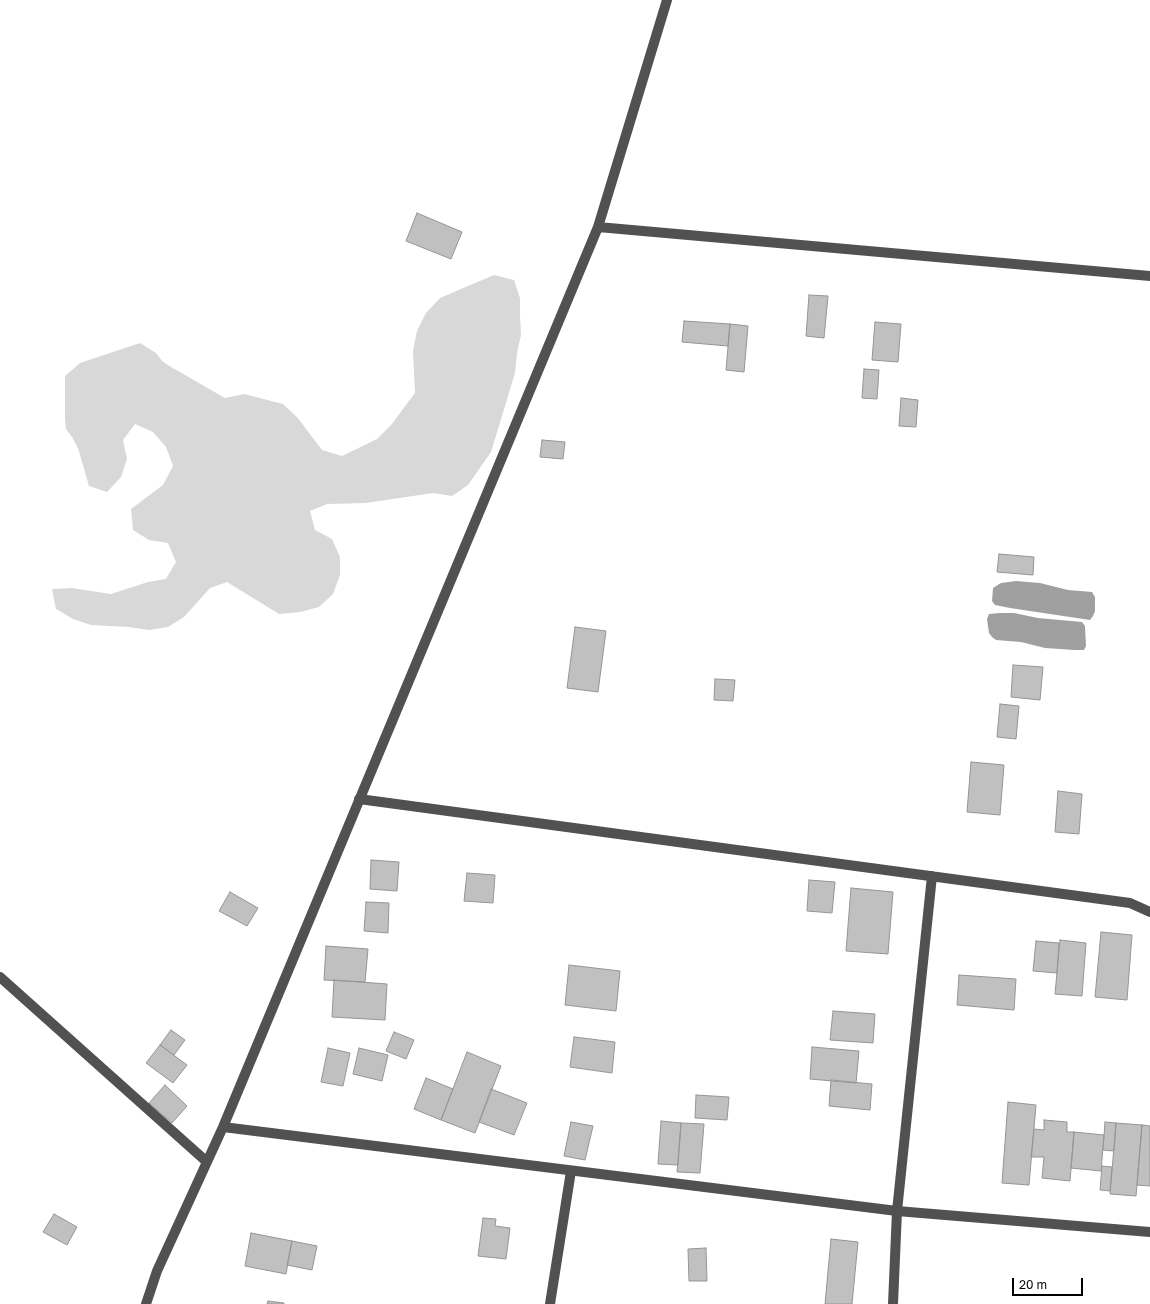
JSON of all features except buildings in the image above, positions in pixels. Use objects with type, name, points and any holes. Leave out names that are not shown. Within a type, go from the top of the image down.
[{"type":"street","points":[[146,1304],[157,1271],[222,1127],[598,227],[667,0]]},
{"type":"street","points":[[598,227],[1150,276]]},
{"type":"street","points":[[359,799],[1130,903],[1150,912]]},
{"type":"street","points":[[893,1304],[897,1211],[932,876]]},
{"type":"street","points":[[0,977],[207,1162]]},
{"type":"street","points":[[222,1127],[897,1211],[1150,1232]]},
{"type":"street","points":[[550,1304],[571,1171]]},
{"type":"shaded area","points":[[494,275],[514,280],[520,298],[521,335],[515,373],[491,452],[468,485],[452,496],[433,493],[366,503],[327,504],[310,511],[315,530],[332,539],[340,557],[340,575],[333,594],[319,607],[300,612],[279,614],[227,582],[210,588],[184,617],[168,627],[149,630],[129,627],[91,625],[73,619],[56,609],[52,589],[72,588],[111,594],[148,582],[166,579],[176,562],[168,543],[149,540],[133,530],[131,509],[163,485],[173,466],[166,447],[153,432],[135,424],[123,440],[127,459],[121,477],[107,492],[89,486],[78,448],[66,429],[65,419],[65,376],[80,363],[140,343],[156,353],[162,361],[171,367],[225,398],[244,394],[283,404],[297,417],[322,450],[342,456],[377,439],[391,425],[415,393],[413,351],[417,331],[426,313],[440,298]]},
{"type":"shaded area","points":[[1016,581],[1040,583],[1068,590],[1092,592],[1095,597],[1095,611],[1093,616],[1090,620],[995,605],[992,601],[993,588],[1001,583]]},
{"type":"shaded area","points":[[1014,613],[1038,618],[1082,622],[1085,626],[1086,646],[1084,650],[1045,648],[1021,642],[996,640],[989,633],[987,619],[989,614]]}]
